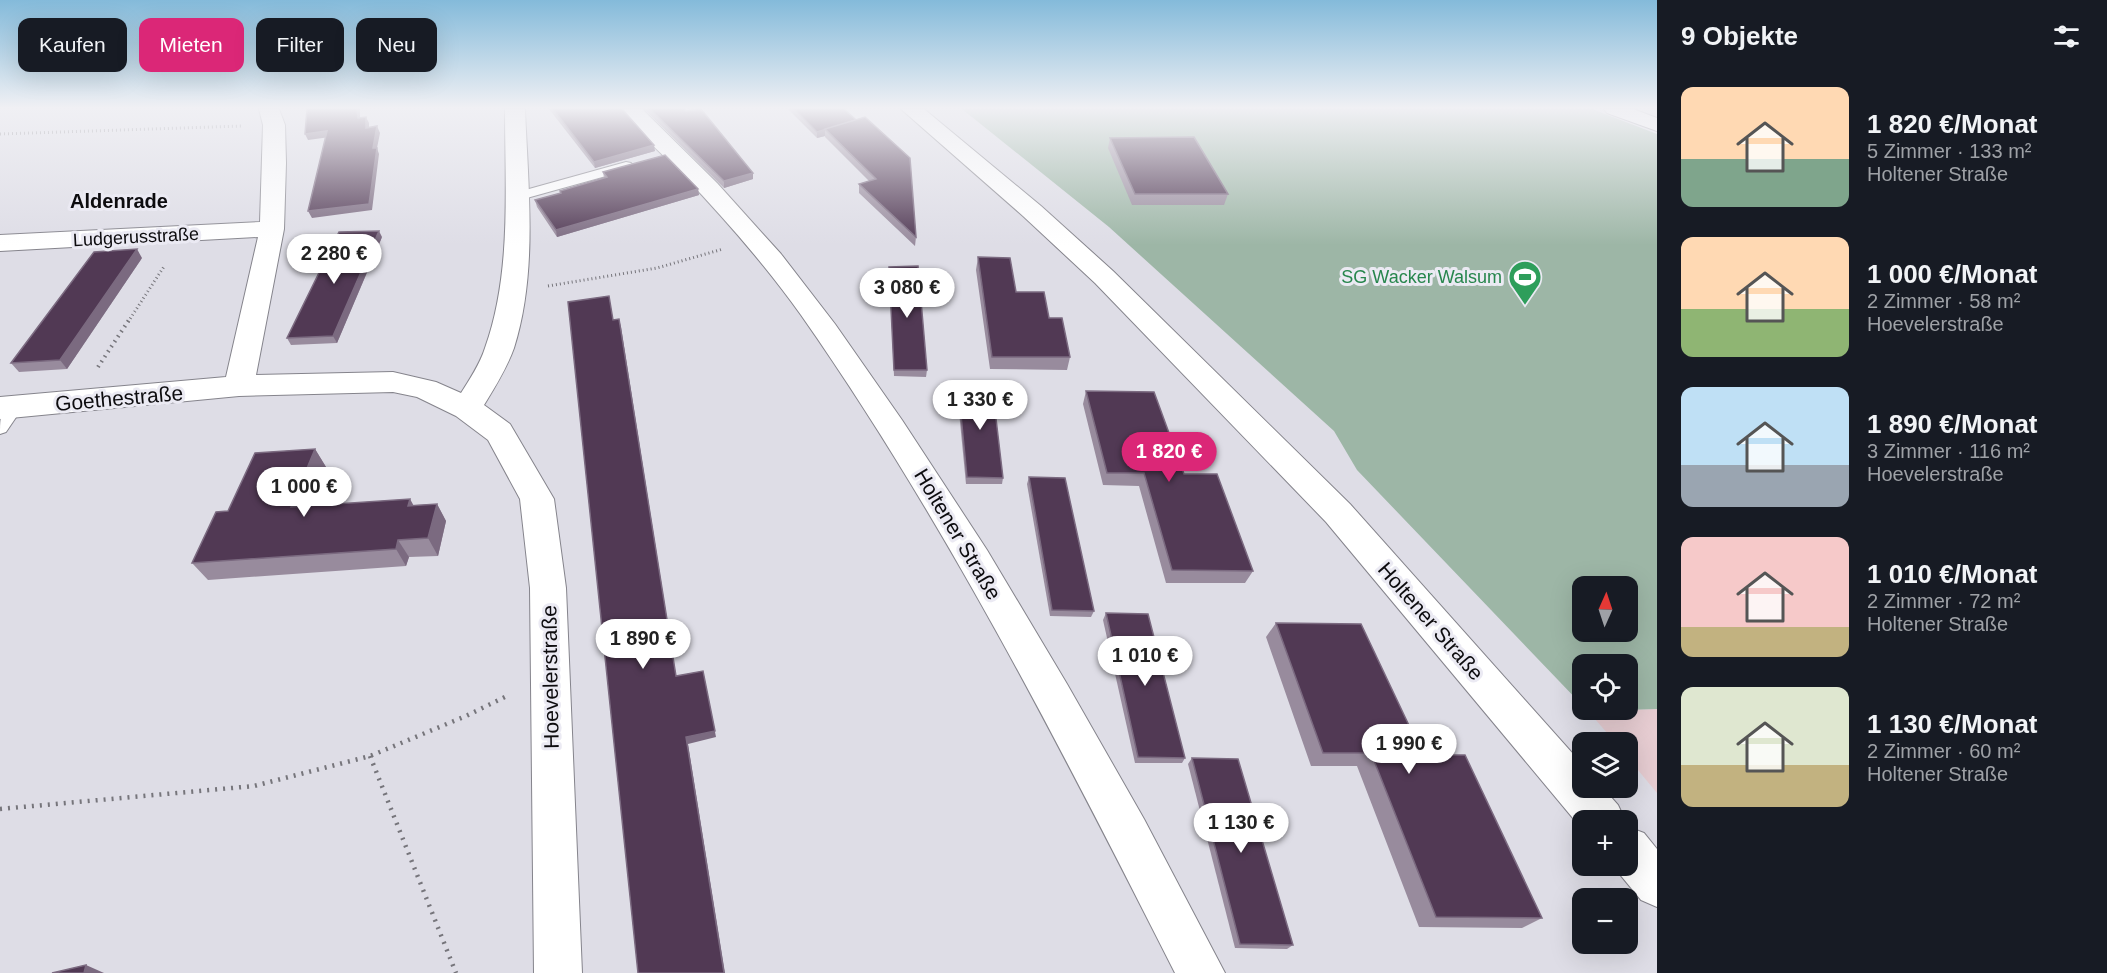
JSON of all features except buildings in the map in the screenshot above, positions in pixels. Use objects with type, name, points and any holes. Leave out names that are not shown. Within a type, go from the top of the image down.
[{"type":"street","points":[[239,386],[272,229],[274,154]]},
{"type":"street","points":[[467,408],[500,348],[512,290],[516,154]]},
{"type":"street","name":"Holtener Straße","points":[[669,154],[754,238],[807,305],[935,493],[1060,705],[1201,973]]},
{"type":"street","name":"Holtener Straße","points":[[964,154],[1032,211],[1104,277],[1338,513],[1594,810]]},
{"type":"street","name":"Ludgerusstraße","points":[[0,243],[272,229]]},
{"type":"street","name":"Hoevelerstraße","points":[[239,386],[393,381],[425,389],[467,408],[499,432],[537,499],[548,588],[558,973]]},
{"type":"street","name":"Goethestraße","points":[[5,414],[74,403],[239,386]]},
{"type":"street","points":[[1638,861],[1657,884]]},
{"type":"lane","points":[[516,197],[641,162]]},
{"type":"path","points":[[74,403],[185,234]]},
{"type":"path","points":[[512,290],[573,283],[657,268],[754,238]]},
{"type":"path","points":[[0,809],[254,786],[370,756],[466,716],[550,675]]},
{"type":"path","points":[[370,756],[456,973]]},
{"type":"shaded area","points":[[1657,709],[1657,793],[1638,770],[1638,732],[1606,732],[1596,720],[1638,720],[1638,710]]},
{"type":"green space","points":[[1019,154],[1657,154],[1657,709],[1638,710],[1638,654],[1572,654],[1572,695],[1357,470],[1334,431],[1109,227]]},
{"type":"place","name":"SG Wacker Walsum","points":[[1525,306]]},
{"type":"district","name":"Aldenrade","points":[[119,201]]}]
